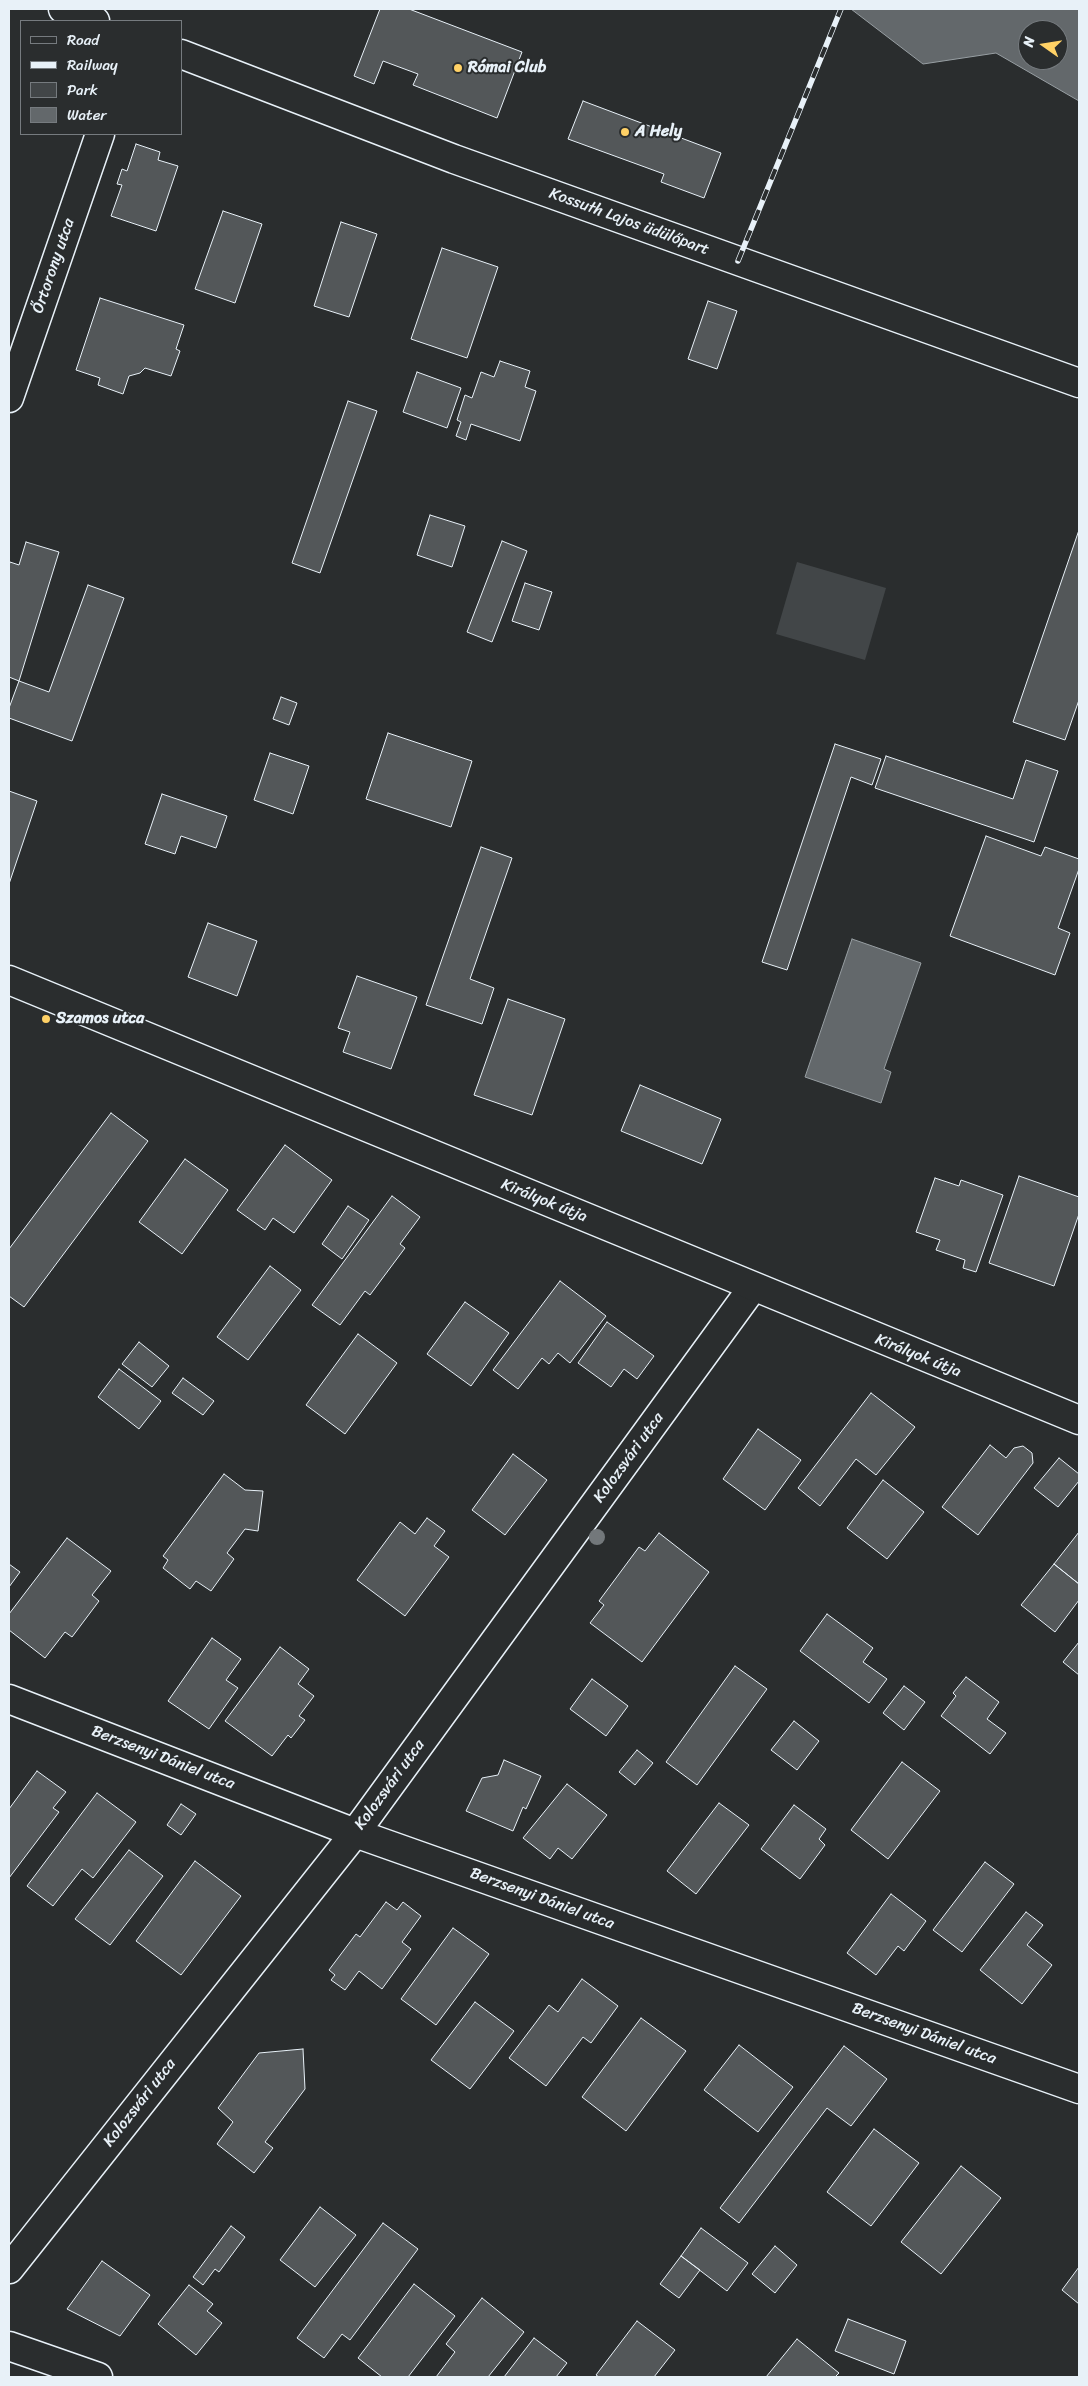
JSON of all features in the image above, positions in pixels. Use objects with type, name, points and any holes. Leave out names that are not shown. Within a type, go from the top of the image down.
[{"type":"street","points":[[63,9],[92,20]]},
{"type":"street","name":"Kossuth Lajos üdülőpart","points":[[182,54],[454,159],[1079,383]]},
{"type":"street","name":"Őrtorony utca","points":[[9,398],[100,135]]},
{"type":"street","name":"Királyok útja","points":[[9,980],[1079,1420]]},
{"type":"street","name":"Kolozsvári utca","points":[[9,2269],[356,1833],[753,1287]]},
{"type":"street","name":"Berzsenyi Dániel utca","points":[[9,1699],[356,1833],[1079,2089]]},
{"type":"street","points":[[9,2346],[98,2377]]},
{"type":"green space","points":[[797,562],[886,588],[865,660],[776,634]]},
{"type":"water","points":[[851,9],[1079,9],[1079,101],[1025,70],[1068,70],[1068,20],[1018,20],[1018,66],[996,53],[923,64]]},
{"type":"water","points":[[852,939],[921,963],[884,1069],[891,1072],[881,1103],[805,1077]]},
{"type":"building","name":"Római Club","points":[[380,9],[409,9],[522,52],[497,118],[413,85],[418,74],[383,61],[374,84],[354,76]]},
{"type":"building","points":[[583,101],[721,153],[704,198],[661,182],[664,174],[568,139]]},
{"type":"building","points":[[136,144],[160,152],[158,160],[178,166],[156,231],[111,216],[122,185],[117,184],[122,169],[127,171]]},
{"type":"building","points":[[223,211],[262,224],[235,303],[195,289]]},
{"type":"building","points":[[341,222],[377,234],[349,317],[314,306]]},
{"type":"building","points":[[442,248],[498,267],[467,358],[411,339]]},
{"type":"building","points":[[100,298],[184,325],[176,349],[180,351],[171,376],[145,368],[140,373],[129,376],[123,394],[98,385],[100,378],[76,370]]},
{"type":"building","points":[[708,301],[737,311],[717,369],[688,359]]},
{"type":"building","points":[[500,361],[530,371],[525,387],[536,391],[520,441],[471,424],[466,440],[456,436],[461,422],[457,420],[465,395],[472,398],[481,372],[494,377]]},
{"type":"building","points":[[417,372],[461,388],[447,428],[403,412]]},
{"type":"building","points":[[348,401],[377,411],[320,573],[292,563]]},
{"type":"building","points":[[430,515],[465,526],[452,567],[417,555]]},
{"type":"building","points":[[1079,530],[1079,700],[1065,740],[1013,722]]},
{"type":"building","points":[[502,541],[527,551],[492,642],[467,632]]},
{"type":"building","points":[[26,542],[59,552],[19,681],[9,677],[9,566],[10,562],[19,565]]},
{"type":"building","points":[[525,583],[552,592],[539,630],[512,621]]},
{"type":"building","points":[[88,585],[124,598],[72,741],[9,718],[9,708],[19,681],[49,692]]},
{"type":"building","points":[[281,697],[297,703],[289,725],[273,719]]},
{"type":"building","points":[[388,733],[472,761],[451,827],[366,799]]},
{"type":"building","points":[[835,744],[881,759],[872,785],[851,777],[787,970],[762,962]]},
{"type":"building","points":[[270,753],[309,766],[293,814],[254,800]]},
{"type":"building","points":[[886,756],[1013,799],[1026,760],[1058,771],[1034,842],[875,788]]},
{"type":"building","points":[[9,791],[37,801],[9,884]]},
{"type":"building","points":[[162,794],[227,816],[216,848],[181,836],[175,854],[145,844]]},
{"type":"building","points":[[986,836],[1041,856],[1045,847],[1079,859],[1079,869],[1058,928],[1070,933],[1055,975],[950,936]]},
{"type":"building","points":[[481,847],[512,858],[470,979],[494,988],[482,1024],[426,1005]]},
{"type":"building","points":[[208,923],[257,941],[237,996],[188,977]]},
{"type":"building","points":[[357,976],[417,997],[391,1069],[343,1052],[350,1032],[338,1028]]},
{"type":"building","points":[[508,999],[565,1019],[532,1115],[474,1095]]},
{"type":"building","points":[[640,1085],[721,1119],[702,1164],[621,1131]]},
{"type":"building","points":[[111,1113],[148,1141],[24,1307],[9,1296],[9,1249]]},
{"type":"building","points":[[285,1145],[332,1180],[294,1233],[273,1218],[265,1230],[237,1210]]},
{"type":"building","points":[[185,1159],[228,1190],[182,1254],[139,1222]]},
{"type":"building","points":[[1019,1176],[1079,1197],[1079,1214],[1054,1286],[989,1263]]},
{"type":"building","points":[[935,1178],[959,1186],[961,1180],[1003,1195],[976,1272],[963,1268],[965,1260],[936,1250],[940,1240],[916,1232]]},
{"type":"building","points":[[392,1196],[420,1217],[400,1244],[405,1248],[370,1295],[365,1291],[340,1325],[312,1305]]},
{"type":"building","points":[[348,1206],[369,1220],[342,1259],[322,1244]]},
{"type":"building","points":[[270,1266],[301,1290],[248,1360],[217,1337]]},
{"type":"building","points":[[560,1281],[606,1316],[570,1363],[558,1353],[549,1364],[542,1358],[518,1389],[493,1370]]},
{"type":"building","points":[[465,1302],[509,1333],[471,1386],[427,1354]]},
{"type":"building","points":[[607,1322],[654,1356],[637,1379],[624,1369],[611,1387],[578,1363]]},
{"type":"building","points":[[358,1334],[397,1363],[345,1434],[306,1405]]},
{"type":"building","points":[[139,1342],[169,1366],[152,1387],[122,1364]]},
{"type":"building","points":[[119,1369],[161,1401],[139,1429],[98,1397]]},
{"type":"building","points":[[183,1378],[214,1401],[203,1415],[172,1393]]},
{"type":"building","points":[[871,1393],[915,1427],[876,1475],[856,1459],[820,1506],[798,1488]]},
{"type":"building","points":[[758,1429],[801,1460],[765,1510],[723,1479]]},
{"type":"building","points":[[990,1445],[1006,1458],[1014,1448],[1023,1446],[1032,1453],[1033,1463],[978,1535],[942,1507]]},
{"type":"building","points":[[513,1454],[547,1480],[505,1535],[472,1510]]},
{"type":"building","points":[[1059,1458],[1079,1474],[1079,1481],[1058,1507],[1034,1488]]},
{"type":"building","points":[[224,1474],[245,1490],[263,1491],[258,1531],[245,1529],[227,1553],[234,1559],[211,1591],[196,1581],[190,1589],[163,1568],[168,1560],[163,1556]]},
{"type":"building","points":[[883,1480],[924,1512],[887,1559],[847,1528]]},
{"type":"building","points":[[427,1518],[445,1531],[434,1546],[449,1557],[405,1616],[357,1580],[400,1522],[415,1534]]},
{"type":"building","points":[[1079,1532],[1079,1584],[1054,1564]]},
{"type":"building","points":[[659,1533],[709,1572],[642,1662],[590,1623],[604,1605],[599,1601],[639,1547],[645,1551]]},
{"type":"building","points":[[67,1538],[111,1571],[92,1595],[99,1601],[72,1637],[65,1632],[45,1658],[9,1630],[9,1614]]},
{"type":"building","points":[[9,1564],[20,1572],[9,1587]]},
{"type":"building","points":[[1054,1564],[1079,1584],[1079,1600],[1055,1632],[1021,1605]]},
{"type":"building","points":[[827,1614],[873,1648],[863,1662],[887,1679],[869,1703],[800,1651]]},
{"type":"building","points":[[212,1638],[241,1659],[226,1680],[238,1688],[209,1729],[168,1701]]},
{"type":"building","points":[[1079,1642],[1079,1675],[1063,1662]]},
{"type":"building","points":[[280,1647],[309,1669],[298,1684],[314,1696],[299,1716],[305,1720],[291,1738],[288,1735],[272,1756],[225,1721]]},
{"type":"building","points":[[735,1666],[767,1689],[697,1785],[666,1762]]},
{"type":"building","points":[[966,1677],[999,1702],[987,1719],[1006,1733],[990,1754],[941,1716],[956,1696],[953,1693]]},
{"type":"building","points":[[592,1679],[628,1706],[606,1736],[570,1709]]},
{"type":"building","points":[[904,1686],[925,1702],[904,1730],[883,1713]]},
{"type":"building","points":[[794,1721],[819,1741],[797,1770],[771,1750]]},
{"type":"building","points":[[637,1750],[653,1763],[635,1785],[619,1772]]},
{"type":"building","points":[[504,1760],[541,1776],[526,1809],[523,1807],[513,1831],[466,1811],[482,1778],[498,1775]]},
{"type":"building","points":[[902,1762],[940,1791],[888,1859],[851,1830]]},
{"type":"building","points":[[37,1771],[66,1792],[53,1808],[59,1812],[9,1878],[9,1809]]},
{"type":"building","points":[[567,1784],[607,1815],[572,1859],[558,1848],[550,1859],[523,1838]]},
{"type":"building","points":[[97,1793],[136,1822],[93,1878],[82,1869],[53,1906],[27,1886]]},
{"type":"building","points":[[719,1803],[749,1825],[696,1894],[667,1871]]},
{"type":"building","points":[[181,1804],[196,1814],[181,1835],[167,1825]]},
{"type":"building","points":[[794,1805],[826,1829],[819,1839],[825,1845],[800,1879],[761,1849]]},
{"type":"building","points":[[129,1850],[163,1876],[110,1945],[75,1919]]},
{"type":"building","points":[[195,1861],[241,1896],[181,1975],[136,1941]]},
{"type":"building","points":[[985,1862],[1014,1884],[962,1952],[933,1930]]},
{"type":"building","points":[[891,1894],[926,1921],[904,1951],[898,1946],[876,1975],[847,1953]]},
{"type":"building","points":[[386,1902],[397,1910],[403,1902],[421,1916],[402,1942],[411,1949],[382,1989],[359,1971],[345,1990],[331,1980],[335,1975],[329,1970],[356,1934],[360,1937]]},
{"type":"building","points":[[1026,1912],[1043,1925],[1027,1945],[1052,1965],[1022,2004],[980,1970]]},
{"type":"building","points":[[453,1928],[489,1954],[436,2025],[401,1999]]},
{"type":"building","points":[[582,1979],[618,2006],[591,2043],[583,2037],[546,2086],[509,2058],[549,2005],[558,2012]]},
{"type":"building","points":[[475,2002],[514,2031],[470,2089],[431,2060]]},
{"type":"building","points":[[641,2018],[686,2051],[626,2131],[582,2097]]},
{"type":"building","points":[[739,2045],[793,2087],[758,2132],[704,2090]]},
{"type":"building","points":[[844,2046],[887,2079],[851,2126],[827,2108],[739,2223],[720,2208]]},
{"type":"building","points":[[303,2049],[305,2089],[265,2142],[273,2148],[254,2173],[217,2144],[233,2122],[218,2108],[259,2053]]},
{"type":"building","points":[[874,2129],[919,2163],[871,2226],[827,2192]]},
{"type":"building","points":[[961,2166],[1001,2198],[941,2274],[901,2242]]},
{"type":"building","points":[[320,2207],[356,2235],[315,2287],[280,2260]]},
{"type":"building","points":[[383,2223],[418,2249],[350,2340],[342,2334],[324,2358],[297,2338]]},
{"type":"building","points":[[231,2226],[245,2237],[219,2272],[215,2269],[203,2285],[193,2277]]},
{"type":"building","points":[[701,2228],[748,2263],[727,2291],[681,2256]]},
{"type":"building","points":[[775,2246],[797,2265],[775,2293],[752,2274]]},
{"type":"building","points":[[681,2256],[700,2270],[679,2298],[660,2284]]},
{"type":"building","points":[[102,2261],[150,2295],[120,2336],[67,2309]]},
{"type":"building","points":[[1079,2267],[1079,2304],[1062,2290]]},
{"type":"building","points":[[414,2284],[455,2316],[408,2377],[382,2377],[358,2358]]},
{"type":"building","points":[[189,2285],[213,2304],[207,2311],[222,2323],[196,2355],[158,2324]]},
{"type":"building","points":[[482,2298],[524,2332],[488,2377],[436,2377],[455,2352],[446,2344]]},
{"type":"building","points":[[848,2319],[906,2341],[894,2374],[835,2351]]},
{"type":"building","points":[[637,2321],[675,2350],[654,2377],[599,2377],[596,2375]]},
{"type":"building","points":[[534,2338],[567,2363],[556,2377],[504,2377]]},
{"type":"building","points":[[797,2339],[839,2373],[835,2377],[766,2377]]},
{"type":"railway","points":[[738,261],[841,9]]},
{"type":"place","name":"Római Club","points":[[458,68]]},
{"type":"place","name":"A Hely","points":[[625,132]]},
{"type":"place","name":"Szamos utca","points":[[46,1019]]}]
